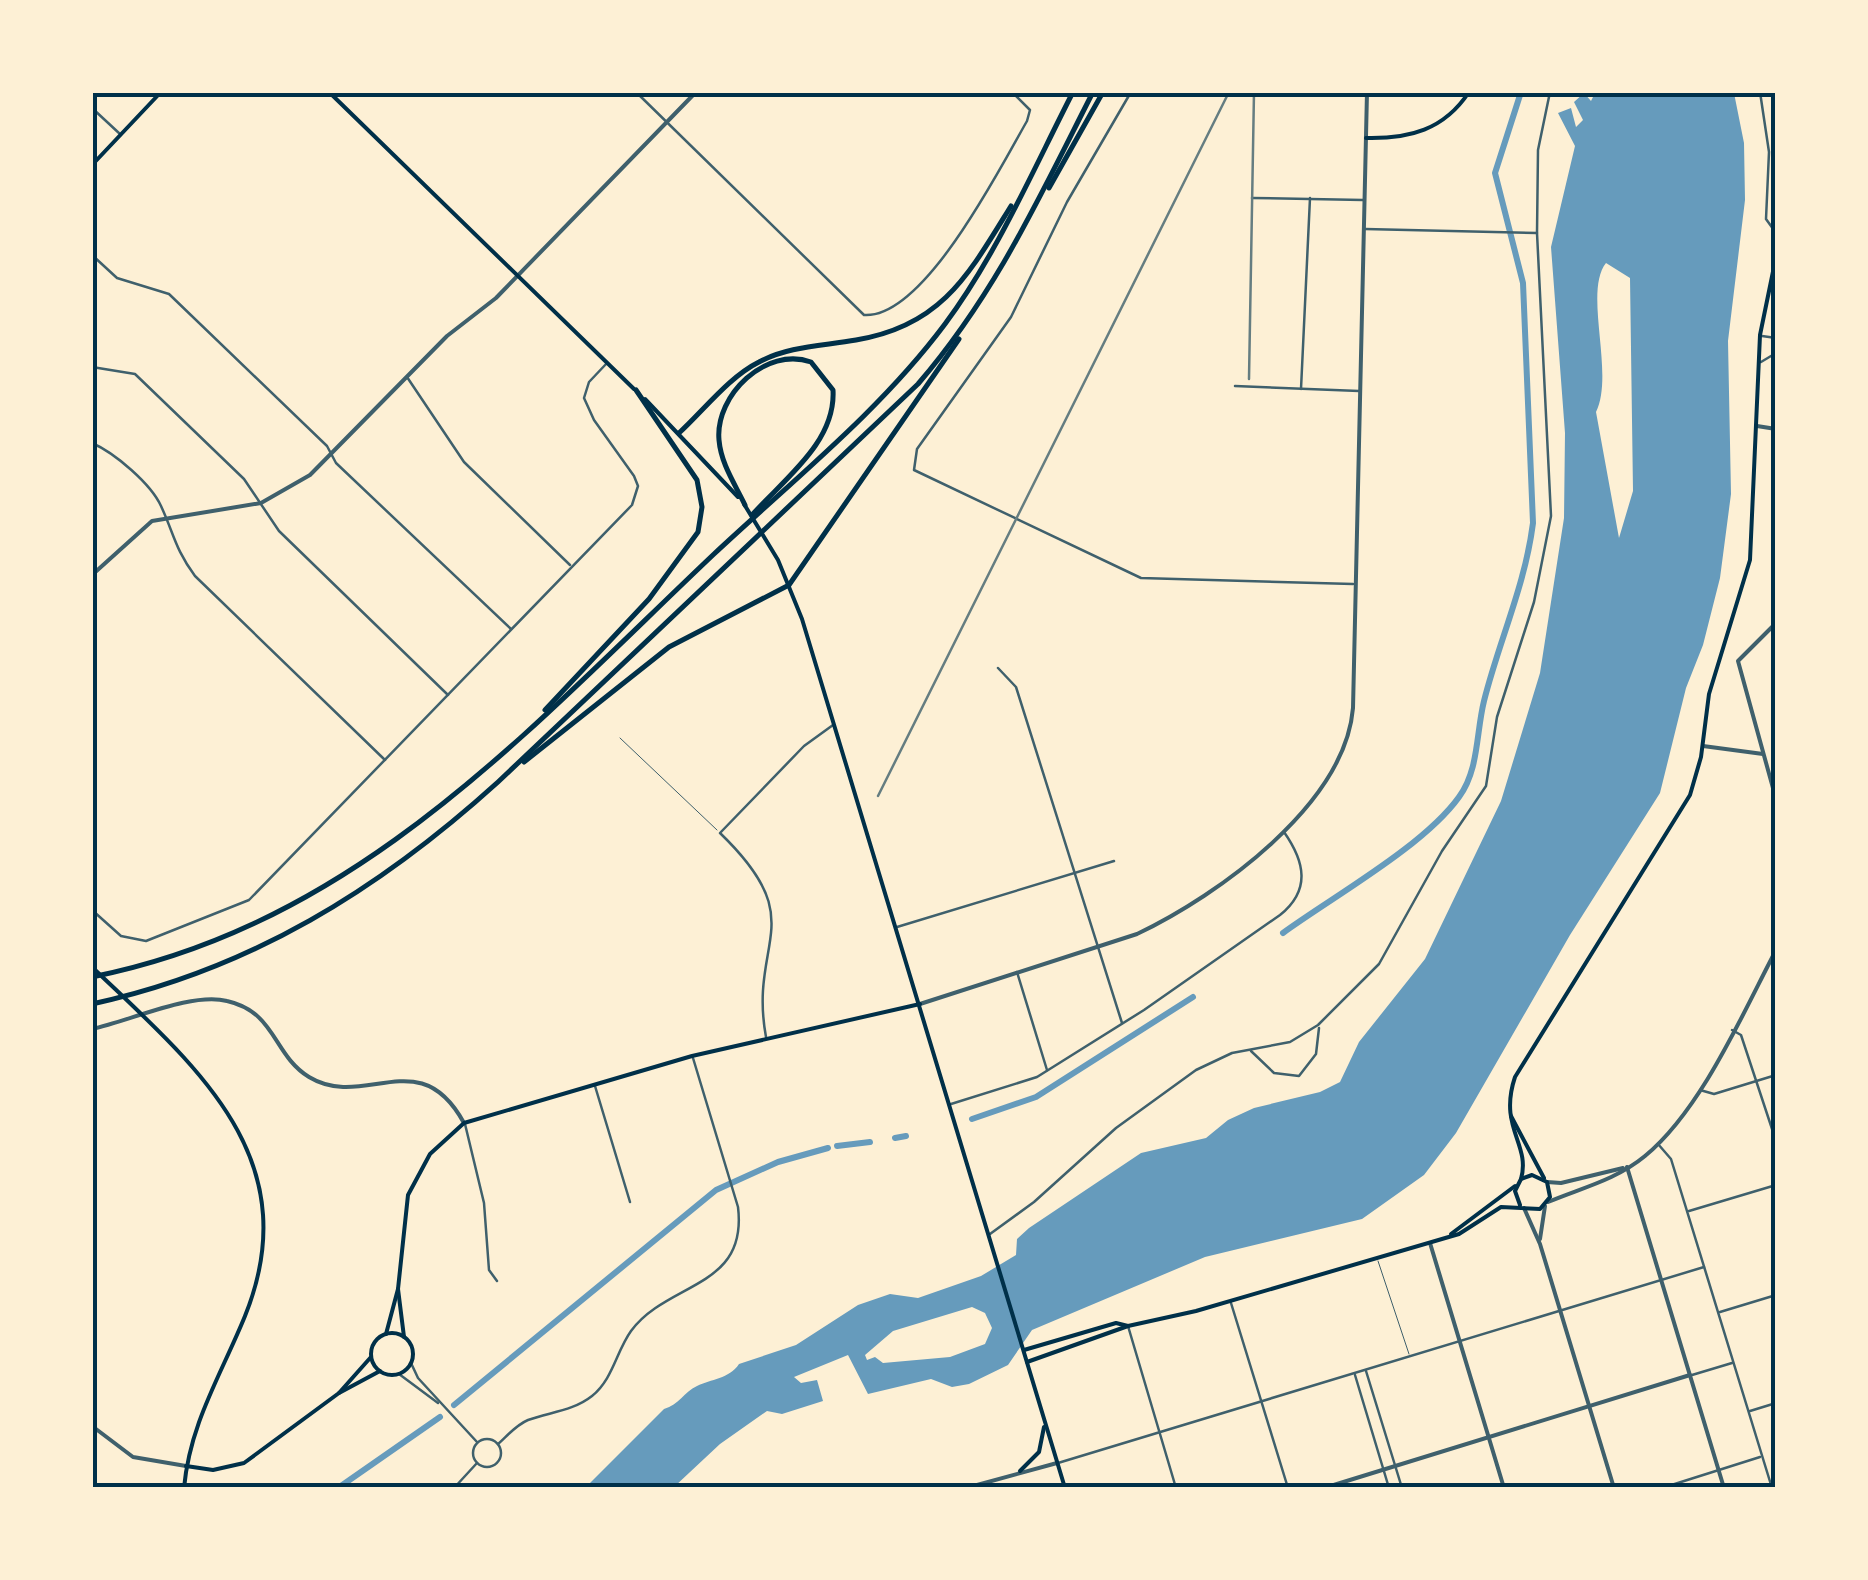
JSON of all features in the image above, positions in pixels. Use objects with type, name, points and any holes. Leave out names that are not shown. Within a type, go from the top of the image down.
[{"type":"highway","points":[[770,498],[893,386],[935,337],[988,256],[1072,92]]},
{"type":"highway","points":[[1018,243],[1092,92]]},
{"type":"highway","points":[[498,782],[669,647],[788,585],[974,316],[1103,92]]},
{"type":"highway","points":[[679,433],[763,360],[791,350],[888,334],[926,316],[960,284],[1036,165]]},
{"type":"highway","points":[[92,1004],[188,977],[307,925],[417,852],[498,782],[875,429],[974,316]]},
{"type":"highway","points":[[92,977],[174,956],[289,909],[423,823],[512,745],[732,538],[818,442],[831,417],[833,390],[828,378],[800,358],[784,358],[754,372],[732,395],[719,420],[721,454],[745,505]]},
{"type":"highway","points":[[512,745],[648,600],[684,557],[698,532],[702,507],[697,480],[636,390]]},
{"type":"main road","points":[[92,165],[161,92]]},
{"type":"main road","points":[[329,92],[679,433],[745,505],[788,585],[951,1104],[1064,1488]]},
{"type":"main road","points":[[1366,138],[1415,135],[1439,124],[1468,92]]},
{"type":"main road","points":[[1522,1207],[1516,1196],[1524,1158],[1508,1107],[1519,1067],[1690,796],[1703,746],[1709,694],[1750,560],[1760,335],[1776,257]]},
{"type":"main road","points":[[1768,292],[1776,279]]},
{"type":"main road","points":[[92,967],[205,1076],[236,1124],[248,1153],[261,1210],[258,1275],[240,1329],[204,1402],[186,1466],[184,1488]]},
{"type":"main road","points":[[186,1466],[214,1470],[244,1463],[339,1393],[380,1372],[399,1374],[411,1362],[412,1349],[404,1337],[398,1290],[403,1218],[415,1178],[430,1154],[464,1123],[692,1056],[920,1004]]},
{"type":"main road","points":[[1027,1362],[1128,1326],[1230,1302],[1467,1232],[1501,1207],[1546,1204],[1546,1182],[1508,1107]]},
{"type":"main road","points":[[1451,1234],[1520,1181],[1532,1175],[1546,1182]]},
{"type":"main road","points":[[339,1393],[386,1334],[398,1290]]},
{"type":"main road","points":[[1023,1347],[1116,1324],[1128,1326]]},
{"type":"main road","points":[[386,1334],[404,1337]]},
{"type":"main road","points":[[371,1357],[380,1372]]},
{"type":"main road","points":[[1020,1471],[1038,1452],[1045,1422]]},
{"type":"street","points":[[636,92],[864,315],[888,312],[950,250],[1030,110],[1012,92]]},
{"type":"street","points":[[92,575],[130,536],[152,521],[261,504],[310,475],[447,336],[517,276],[696,92]]},
{"type":"street","points":[[1131,92],[1011,316],[916,449],[914,470],[1141,578],[1356,584]]},
{"type":"street","points":[[920,1004],[1137,934],[1184,908],[1283,830],[1324,790],[1348,740],[1356,584],[1367,92]]},
{"type":"street","points":[[989,1234],[1018,1216],[1137,1112],[1216,1058],[1290,1042],[1318,1024],[1379,964],[1442,851],[1486,786],[1502,698],[1546,551],[1552,474],[1537,234],[1538,150],[1550,92]]},
{"type":"street","points":[[1760,92],[1769,152],[1766,219],[1776,234]]},
{"type":"street","points":[[92,108],[121,135]]},
{"type":"street","points":[[1252,198],[1365,200]]},
{"type":"street","points":[[1301,389],[1310,198]]},
{"type":"street","points":[[1364,230],[1537,234]]},
{"type":"street","points":[[92,255],[117,278],[169,294],[510,629]]},
{"type":"street","points":[[1760,335],[1776,338]]},
{"type":"street","points":[[1761,362],[1776,354]]},
{"type":"street","points":[[92,910],[121,936],[146,941],[232,909],[264,889],[572,566],[637,494],[634,476],[584,398],[589,382],[608,362]]},
{"type":"street","points":[[92,367],[135,374],[244,479],[279,531],[448,695]]},
{"type":"street","points":[[407,377],[464,462],[572,566]]},
{"type":"street","points":[[1235,386],[1360,392]]},
{"type":"street","points":[[1757,426],[1776,429]]},
{"type":"street","points":[[92,443],[109,451],[160,502],[174,547],[213,594],[386,761]]},
{"type":"street","points":[[1775,795],[1740,658],[1776,623]]},
{"type":"street","points":[[998,668],[1016,687],[1122,1024]]},
{"type":"street","points":[[767,1038],[764,1011],[771,905],[757,873],[720,833],[804,746],[833,725]]},
{"type":"street","points":[[1703,746],[1764,754]]},
{"type":"street","points":[[951,1104],[1024,1083],[1047,1071],[1122,1024],[1294,902],[1303,882],[1302,866],[1283,830]]},
{"type":"street","points":[[896,928],[1114,861]]},
{"type":"street","points":[[1540,1244],[1546,1204],[1608,1180],[1658,1144],[1699,1090],[1773,962],[1776,950]]},
{"type":"street","points":[[1016,972],[1047,1071]]},
{"type":"street","points":[[92,1029],[193,1002],[225,1000],[257,1014],[290,1060],[308,1077],[347,1087],[394,1078],[418,1082],[446,1098],[464,1123],[484,1203],[489,1270],[496,1282]]},
{"type":"street","points":[[1250,1050],[1274,1074],[1299,1076],[1311,1066],[1316,1054],[1318,1024]]},
{"type":"street","points":[[1732,1030],[1741,1035],[1776,1141]]},
{"type":"street","points":[[498,1444],[527,1421],[572,1408],[591,1397],[608,1378],[631,1330],[650,1312],[696,1287],[726,1263],[740,1224],[692,1056]]},
{"type":"street","points":[[1699,1090],[1714,1094],[1776,1075]]},
{"type":"street","points":[[594,1084],[630,1202]]},
{"type":"street","points":[[1658,1144],[1671,1159],[1772,1488]]},
{"type":"street","points":[[1546,1182],[1562,1183],[1628,1167]]},
{"type":"street","points":[[1628,1167],[1724,1488]]},
{"type":"street","points":[[1687,1212],[1776,1184]]},
{"type":"street","points":[[1522,1207],[1540,1244],[1614,1488]]},
{"type":"street","points":[[1429,1241],[1504,1488]]},
{"type":"street","points":[[966,1488],[1160,1434],[1704,1266]]},
{"type":"street","points":[[1718,1313],[1776,1295]]},
{"type":"street","points":[[1230,1302],[1288,1488]]},
{"type":"street","points":[[1128,1326],[1176,1488]]},
{"type":"street","points":[[411,1362],[442,1405],[478,1442]]},
{"type":"street","points":[[1324,1488],[1734,1362]]},
{"type":"street","points":[[1366,1371],[1402,1488]]},
{"type":"street","points":[[399,1374],[442,1405]]},
{"type":"street","points":[[1355,1374],[1390,1488]]},
{"type":"street","points":[[1748,1412],[1776,1403]]},
{"type":"street","points":[[92,1426],[134,1457],[186,1466]]},
{"type":"street","points":[[477,1462],[473,1450],[478,1442],[486,1439],[498,1444]]},
{"type":"street","points":[[477,1462],[495,1464],[500,1457],[498,1444]]},
{"type":"street","points":[[1662,1488],[1762,1456]]},
{"type":"street","points":[[454,1488],[477,1462]]},
{"type":"lane","points":[[620,738],[720,833]]},
{"type":"lane","points":[[1377,1256],[1410,1357]]},
{"type":"water","points":[[1584,93],[1591,101],[1595,93],[1734,93],[1744,143],[1745,200],[1728,341],[1731,494],[1720,578],[1703,645],[1686,688],[1660,793],[1570,935],[1456,1133],[1424,1175],[1362,1219],[1205,1257],[1032,1330],[1008,1365],[969,1384],[952,1387],[931,1379],[868,1394],[848,1355],[794,1377],[801,1383],[817,1380],[823,1401],[782,1414],[767,1411],[720,1444],[674,1487],[585,1488],[664,1409],[697,1386],[725,1376],[739,1364],[796,1345],[858,1305],[890,1294],[918,1298],[981,1276],[1016,1255],[1017,1239],[1029,1228],[1141,1153],[1206,1138],[1228,1120],[1254,1108],[1320,1092],[1340,1082],[1359,1042],[1425,959],[1501,801],[1540,673],[1564,518],[1565,433],[1551,247],[1575,146],[1558,113],[1571,108],[1576,127],[1583,120],[1574,102]],"holes":[[[1606,263],[1630,278],[1633,491],[1619,538],[1596,412],[1602,376],[1597,293]],[[972,1307],[985,1313],[992,1328],[985,1344],[950,1357],[883,1363],[875,1357],[867,1360],[865,1355],[893,1331]]]},
{"type":"waterway","points":[[1283,933],[1424,834],[1459,797],[1474,763],[1484,701],[1524,569],[1533,523],[1523,283],[1495,173],[1521,92]]},
{"type":"waterway","points":[[972,1119],[1036,1097],[1193,997]]},
{"type":"waterway","points":[[895,1138],[906,1136]]},
{"type":"waterway","points":[[837,1146],[870,1142]]},
{"type":"waterway","points":[[454,1405],[716,1190],[778,1162],[828,1148]]},
{"type":"waterway","points":[[338,1488],[440,1417]]},
{"type":"railway","points":[[878,796],[1229,92]]},
{"type":"railway","points":[[1249,379],[1254,92]]}]
